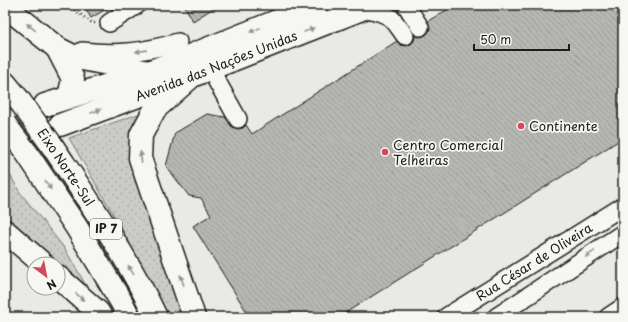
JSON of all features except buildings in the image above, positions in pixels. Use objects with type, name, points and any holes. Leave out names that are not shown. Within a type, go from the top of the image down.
[{"type":"main road","name":"Avenida das Nações Unidas","points":[[53,123],[69,97],[149,72],[317,5]]},
{"type":"main road","points":[[5,6],[57,48],[77,58],[149,72]]},
{"type":"main road","name":"Avenida das Nações Unidas","points":[[53,123],[201,72],[368,6]]},
{"type":"main road","points":[[57,48],[73,79],[69,97]]},
{"type":"main road","points":[[194,317],[140,158],[141,135],[155,109],[201,72]]},
{"type":"main road","name":"Eixo Norte-Sul","points":[[5,83],[19,100],[53,123],[98,215],[144,290],[156,317]]},
{"type":"main road","name":"Eixo Norte-Sul","points":[[5,124],[26,152],[77,228],[129,317]]},
{"type":"main road","points":[[5,231],[34,256]]},
{"type":"main road","points":[[66,284],[98,312],[101,317]]},
{"type":"street","points":[[109,23],[137,5]]},
{"type":"street","points":[[396,5],[416,29]]},
{"type":"street","points":[[406,5],[416,29]]},
{"type":"street","points":[[416,29],[418,5]]},
{"type":"street","points":[[368,6],[416,29]]},
{"type":"street","points":[[57,48],[89,52],[129,53],[153,50],[178,42]]},
{"type":"street","points":[[201,72],[238,119]]},
{"type":"street","name":"Rua César de Oliveira","points":[[446,317],[623,206]]},
{"type":"street","points":[[496,317],[623,233]]},
{"type":"street","points":[[608,317],[623,307]]},
{"type":"path","points":[[68,5],[92,24],[109,23]]},
{"type":"shaded area","points":[[147,111],[140,121],[187,317],[167,317],[122,229],[69,138]]},
{"type":"shaded area","points":[[5,166],[19,191],[65,249],[99,308],[66,278],[66,256],[42,256],[5,223]]},
{"type":"place","name":"Continente","points":[[521,126]]},
{"type":"place","name":"Centro Comercial Telheiras","points":[[385,152]]}]
